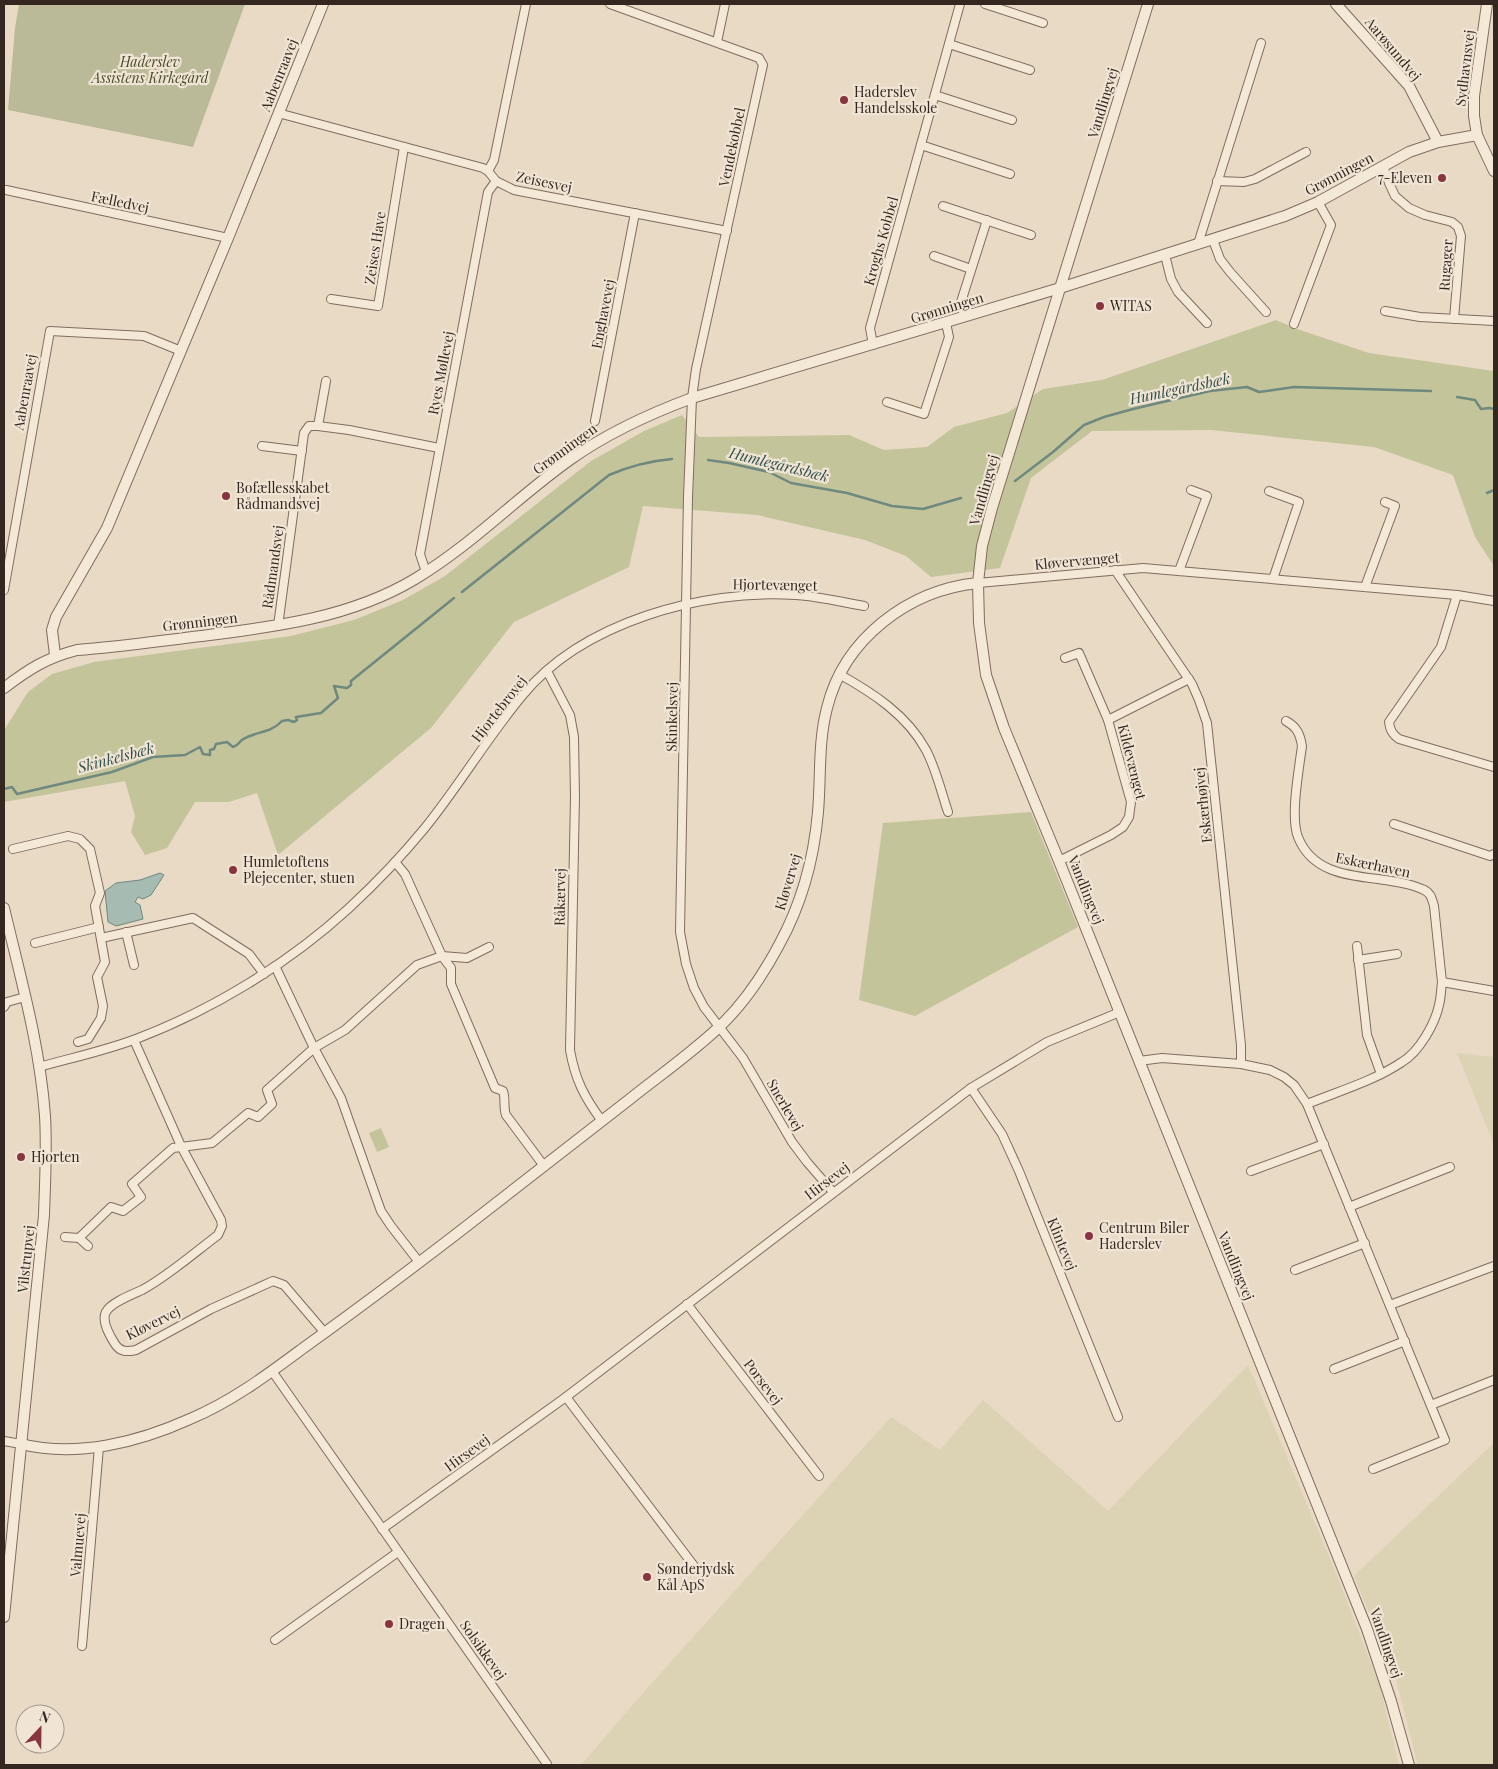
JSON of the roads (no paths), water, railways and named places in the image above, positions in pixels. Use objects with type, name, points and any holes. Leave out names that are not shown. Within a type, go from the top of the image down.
[{"type":"street","name":"Aabenraavej","points":[[55,656],[52,630],[56,617],[107,528],[323,4]]},
{"type":"street","points":[[488,171],[494,160],[526,4]]},
{"type":"street","name":"Vendekobbel","points":[[610,4],[759,58],[763,65],[696,369],[692,398]]},
{"type":"street","points":[[717,42],[725,4]]},
{"type":"street","name":"Kroghs Kobbel","points":[[873,345],[870,328],[960,4]]},
{"type":"street","points":[[985,4],[1043,23]]},
{"type":"street","name":"Vandlingvej","points":[[1148,4],[992,508],[982,546],[978,583],[979,623],[986,675],[1004,728],[1367,1629],[1391,1701],[1409,1765]]},
{"type":"street","name":"Aarøsundvej","points":[[1336,4],[1409,86],[1438,142]]},
{"type":"street","name":"Sydhavnsvej","points":[[1487,4],[1474,96],[1474,116],[1477,135],[1494,171]]},
{"type":"street","points":[[1198,244],[1261,43]]},
{"type":"street","points":[[949,44],[1030,70]]},
{"type":"street","points":[[935,95],[1012,120]]},
{"type":"street","name":"Zeisesvej","points":[[278,113],[483,168],[496,180],[514,190],[727,231]]},
{"type":"street","name":"Grønningen","points":[[4,688],[27,670],[55,656],[77,650],[278,626],[338,612],[374,599],[414,580],[450,557],[569,460],[622,427],[649,414],[692,398],[946,323],[1213,240],[1284,216],[1318,202],[1409,152],[1438,142],[1477,135]]},
{"type":"street","points":[[921,145],[1010,174]]},
{"type":"street","name":"Zeises Have","points":[[332,299],[378,306],[404,147]]},
{"type":"street","points":[[1217,181],[1244,182],[1255,179],[1306,152]]},
{"type":"street","name":"Rugager","points":[[1383,166],[1395,196],[1409,208],[1425,215],[1452,222],[1458,227],[1461,236],[1454,319]]},
{"type":"street","name":"Ryes Møllevej","points":[[426,572],[420,554],[488,192],[496,180]]},
{"type":"street","name":"Fælledvej","points":[[6,190],[228,238]]},
{"type":"street","points":[[1294,324],[1331,225],[1318,202]]},
{"type":"street","points":[[944,206],[1031,235]]},
{"type":"street","name":"Enghavevej","points":[[595,421],[635,213]]},
{"type":"street","points":[[964,316],[961,302],[987,220]]},
{"type":"street","points":[[1213,240],[1220,259],[1225,266],[1266,312]]},
{"type":"street","points":[[1165,255],[1171,279],[1178,292],[1207,323]]},
{"type":"street","points":[[934,256],[971,269]]},
{"type":"street","points":[[1385,311],[1420,317],[1494,321]]},
{"type":"street","points":[[887,402],[924,414],[948,337],[946,323]]},
{"type":"street","name":"Aabenraavej","points":[[4,590],[50,331],[144,336],[181,351]]},
{"type":"street","points":[[326,381],[318,426],[439,448]]},
{"type":"street","name":"Skinkelsvej","points":[[692,398],[680,932],[686,964],[694,988],[718,1028]]},
{"type":"street","name":"Rådmandsvej","points":[[278,626],[304,433],[309,426],[318,426]]},
{"type":"street","points":[[262,446],[302,451]]},
{"type":"street","points":[[1179,571],[1207,496],[1191,490]]},
{"type":"street","points":[[1269,491],[1299,502],[1273,579]]},
{"type":"street","points":[[1365,588],[1395,506],[1385,502]]},
{"type":"street","name":"Kløvervænget","points":[[978,583],[1143,568],[1458,596],[1494,601]]},
{"type":"street","name":"Eskærhøjvej","points":[[1115,570],[1189,679],[1207,723],[1242,1064]]},
{"type":"street","name":"Kløvervej","points":[[21,1444],[40,1449],[99,1447],[137,1439],[164,1430],[224,1403],[325,1333],[420,1262],[718,1028],[768,966],[785,935],[798,902],[808,872],[818,815],[822,734],[831,693],[839,674],[858,647],[877,627],[914,601],[941,590],[978,583]]},
{"type":"street","name":"Hjortevænget","points":[[686,606],[723,597],[758,594],[796,595],[864,606]]},
{"type":"street","points":[[1458,596],[1441,647],[1389,722],[1390,730],[1399,739],[1494,767]]},
{"type":"street","name":"Hjortebrovej","points":[[39,1066],[134,1040],[176,1023],[276,966],[315,937],[349,908],[395,862],[425,829],[523,694],[547,671],[577,647],[609,630],[642,616],[686,606]]},
{"type":"street","name":"Kildevænget","points":[[1059,861],[1111,836],[1123,827],[1129,816],[1131,802],[1108,720],[1079,653],[1065,658]]},
{"type":"street","name":"Råkærvej","points":[[547,671],[570,715],[574,737],[575,797],[570,1050],[572,1066],[578,1082],[588,1102],[602,1120]]},
{"type":"street","points":[[839,674],[883,701],[905,721],[925,749],[937,775],[948,812]]},
{"type":"street","name":"Kildevænget","points":[[1108,720],[1189,679]]},
{"type":"street","name":"Eskærhaven","points":[[1286,721],[1294,726],[1300,734],[1302,746],[1294,819],[1297,836],[1307,852],[1319,864],[1334,871],[1363,878],[1407,884],[1422,888],[1430,895],[1434,906],[1442,982]]},
{"type":"street","points":[[1394,824],[1490,856],[1494,854]]},
{"type":"street","points":[[13,849],[68,836],[80,838],[90,849],[100,893],[95,906],[105,962],[97,977],[104,1006],[102,1018],[88,1039],[78,1042]]},
{"type":"street","points":[[395,862],[405,874],[442,956],[451,968],[451,984],[495,1088],[503,1091],[506,1099],[504,1108],[506,1116],[544,1166]]},
{"type":"street","name":"Vilstrupvej","points":[[4,908],[39,1066],[46,1141],[44,1215],[4,1616]]},
{"type":"street","points":[[101,938],[193,918],[249,954],[264,974]]},
{"type":"street","points":[[35,943],[99,927]]},
{"type":"street","points":[[126,932],[134,965]]},
{"type":"street","points":[[1357,946],[1366,1035],[1381,1074]]},
{"type":"street","points":[[79,1238],[111,1207],[123,1211],[141,1197],[132,1184],[174,1148],[212,1143],[248,1113],[258,1117],[272,1104],[268,1090],[314,1048],[345,1030],[417,965],[442,956],[467,958],[489,947]]},
{"type":"street","points":[[1358,960],[1397,954]]},
{"type":"street","points":[[276,966],[314,1048],[341,1098],[381,1211],[420,1262]]},
{"type":"street","points":[[1307,1104],[1381,1074],[1404,1062],[1431,1028],[1439,1006],[1442,982],[1494,991]]},
{"type":"street","points":[[4,1006],[7,1002],[25,997]]},
{"type":"street","name":"Hirsevej","points":[[382,1529],[566,1397],[971,1088],[1047,1042],[1120,1012]]},
{"type":"street","name":"Snerlevej","points":[[718,1028],[743,1058],[792,1142],[806,1162],[833,1192]]},
{"type":"street","points":[[134,1040],[181,1146]]},
{"type":"street","points":[[1139,1061],[1162,1058],[1242,1064],[1270,1070],[1284,1077],[1297,1089],[1307,1104],[1445,1440],[1374,1468]]},
{"type":"street","name":"Klintevej","points":[[971,1088],[1002,1134],[1019,1171],[1118,1417]]},
{"type":"street","points":[[1251,1171],[1324,1144]]},
{"type":"street","name":"Kløvervej","points":[[181,1146],[221,1220],[222,1226],[218,1235],[149,1286],[109,1308],[104,1317],[105,1324],[116,1345],[121,1350],[136,1350],[211,1309],[273,1281],[284,1285],[325,1333]]},
{"type":"street","points":[[1349,1206],[1450,1167]]},
{"type":"street","points":[[65,1237],[79,1238],[88,1246]]},
{"type":"street","points":[[1295,1270],[1365,1243]]},
{"type":"street","points":[[1390,1305],[1494,1266]]},
{"type":"street","name":"Porsevej","points":[[687,1304],[819,1476]]},
{"type":"street","points":[[1334,1369],[1405,1341]]},
{"type":"street","name":"Solsikkevej","points":[[272,1371],[547,1764]]},
{"type":"street","points":[[1431,1405],[1494,1380]]},
{"type":"street","points":[[566,1397],[694,1566]]},
{"type":"street","points":[[4,1441],[21,1444]]},
{"type":"street","name":"Valmuevej","points":[[82,1646],[99,1447]]},
{"type":"street","points":[[275,1640],[398,1552]]},
{"type":"waterway","name":"Humlegårdsbæk","points":[[1015,481],[1084,425],[1133,409],[1210,391],[1247,387],[1259,392],[1294,387],[1431,391]]},
{"type":"waterway","name":"Humlegårdsbæk","points":[[1457,397],[1475,400],[1481,409],[1494,409]]},
{"type":"waterway","name":"Humlegårdsbæk","points":[[462,592],[609,475],[640,464],[672,459]]},
{"type":"waterway","name":"Humlegårdsbæk","points":[[708,460],[769,472],[791,483],[847,493],[892,506],[923,509],[961,498]]},
{"type":"waterway","points":[[1487,493],[1494,490]]},
{"type":"waterway","name":"Skinkelsbæk","points":[[4,789],[12,787],[17,794],[112,772],[153,757],[185,755],[200,747],[203,754],[210,755],[210,750],[214,749],[216,744],[227,742],[233,747],[247,737],[273,728],[282,721],[294,722],[297,720],[296,717],[321,713],[338,698],[334,686],[347,688],[351,685],[351,681],[454,598]]},
{"type":"place","name":"Haderslev Handelsskole","points":[[844,100]]},
{"type":"place","name":"7-Eleven","points":[[1442,178]]},
{"type":"place","name":"WITAS","points":[[1100,306]]},
{"type":"place","name":"Bofællesskabet Rådmandsvej","points":[[226,496]]},
{"type":"place","name":"Humletoftens Plejecenter, stuen","points":[[233,870]]},
{"type":"place","name":"Hjorten","points":[[21,1157]]},
{"type":"place","name":"Centrum Biler Haderslev","points":[[1089,1236]]},
{"type":"place","name":"Sønderjydsk Kål ApS","points":[[647,1577]]},
{"type":"place","name":"Dragen","points":[[389,1624]]},
{"type":"park label","name":"Haderslev Assistens Kirkegård","points":[[150,70]]}]
